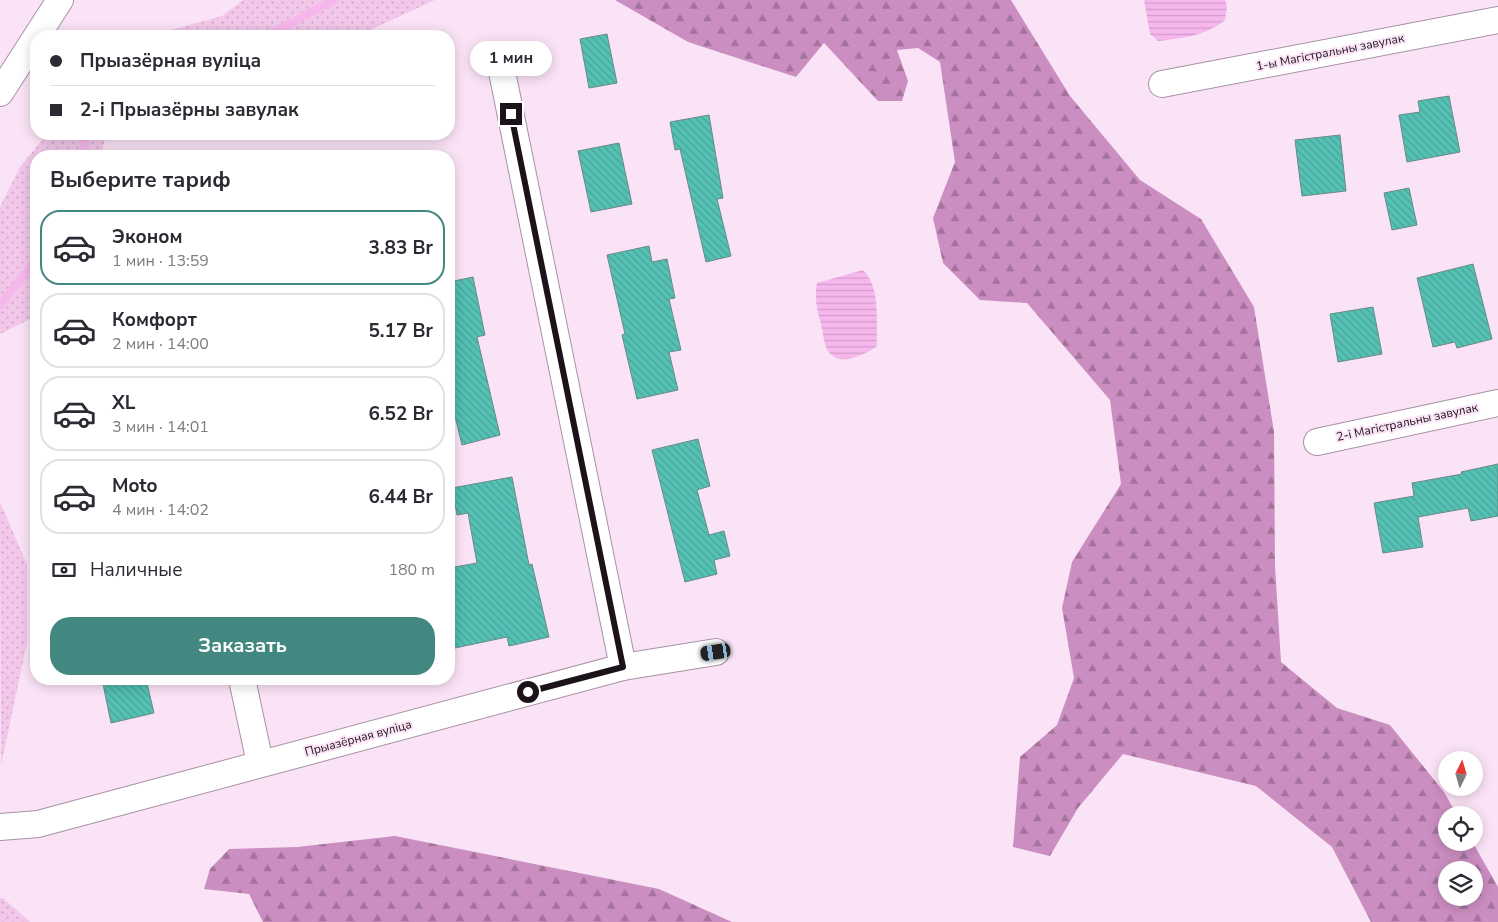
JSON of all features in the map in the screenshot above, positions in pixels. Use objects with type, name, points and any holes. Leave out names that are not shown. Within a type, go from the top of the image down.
[{"type":"street","points":[[41,30],[60,0]]},
{"type":"street","name":"1-ы Магістральны завулак","points":[[1162,84],[1498,20]]},
{"type":"street","points":[[0,93],[30,46]]},
{"type":"street","points":[[499,57],[623,667]]},
{"type":"street","name":"2-і Магістральны завулак","points":[[1317,442],[1498,403]]},
{"type":"street","name":"Прыазёрная вуліца","points":[[0,826],[38,824],[623,667],[716,652]]},
{"type":"street","points":[[243,685],[260,763]]},
{"type":"shaded area","points":[[243,0],[435,0],[370,30],[171,30],[222,16]]},
{"type":"shaded area","points":[[1144,0],[1225,0],[1227,6],[1225,20],[1202,33],[1158,41],[1150,34]]},
{"type":"shaded area","points":[[42,140],[105,140],[102,150],[34,150]]},
{"type":"shaded area","points":[[30,155],[30,319],[0,334],[0,207],[20,167]]},
{"type":"shaded area","points":[[863,270],[869,277],[875,295],[877,346],[859,356],[839,359],[828,351],[826,345],[816,304],[817,283]]},
{"type":"shaded area","points":[[0,502],[27,564],[27,643],[1,765]]},
{"type":"shaded area","points":[[0,898],[3,898],[30,922],[0,922]]},
{"type":"green space","points":[[615,0],[1011,0],[1070,96],[1140,180],[1201,219],[1254,307],[1274,432],[1275,566],[1281,662],[1337,708],[1390,725],[1438,785],[1438,796],[1446,796],[1452,806],[1438,806],[1438,851],[1478,851],[1498,887],[1498,922],[1371,922],[1332,847],[1256,786],[1123,754],[1078,808],[1050,856],[1013,847],[1020,757],[1057,725],[1074,678],[1062,608],[1072,562],[1121,484],[1110,400],[1027,303],[980,300],[943,263],[933,218],[955,162],[940,62],[918,48],[897,50],[908,81],[902,101],[878,101],[824,43],[796,77],[688,42]]},
{"type":"green space","points":[[395,836],[659,889],[732,922],[263,922],[249,894],[204,889],[210,869],[229,849],[297,847]]},
{"type":"building","points":[[607,34],[617,83],[589,88],[580,39]]},
{"type":"building","points":[[1449,96],[1460,152],[1407,162],[1399,115],[1420,112],[1418,101]]},
{"type":"building","points":[[709,115],[723,198],[717,199],[731,256],[706,262],[680,149],[675,150],[670,122]]},
{"type":"building","points":[[1340,135],[1346,191],[1302,196],[1295,140]]},
{"type":"building","points":[[619,143],[632,204],[591,212],[578,151]]},
{"type":"building","points":[[1409,188],[1417,225],[1392,230],[1384,193]]},
{"type":"building","points":[[649,246],[652,262],[667,259],[675,298],[669,299],[681,350],[669,352],[678,390],[637,399],[622,335],[625,334],[607,255]]},
{"type":"building","points":[[1473,264],[1492,339],[1457,348],[1455,342],[1433,347],[1417,278]]},
{"type":"building","points":[[473,277],[485,335],[477,337],[500,435],[462,445],[455,416],[455,281]]},
{"type":"building","points":[[1373,307],[1382,354],[1338,362],[1330,314]]},
{"type":"building","points":[[698,439],[710,486],[697,490],[709,535],[724,531],[730,556],[714,560],[717,574],[685,582],[652,450]]},
{"type":"building","points":[[1498,464],[1498,516],[1471,521],[1468,508],[1418,517],[1423,547],[1383,553],[1374,503],[1414,496],[1412,483],[1462,474],[1461,472]]},
{"type":"building","points":[[512,477],[529,565],[532,564],[549,637],[509,646],[507,637],[455,648],[455,567],[477,563],[468,513],[457,515],[455,487]]},
{"type":"building","points":[[103,685],[147,685],[154,713],[111,723]]},
{"type":"waterway","points":[[278,30],[334,0]]},
{"type":"waterway","points":[[84,150],[85,140]]},
{"type":"waterway","points":[[0,305],[30,268]]},
{"type":"route","points":[[511,114],[623,667],[528,692]]}]
